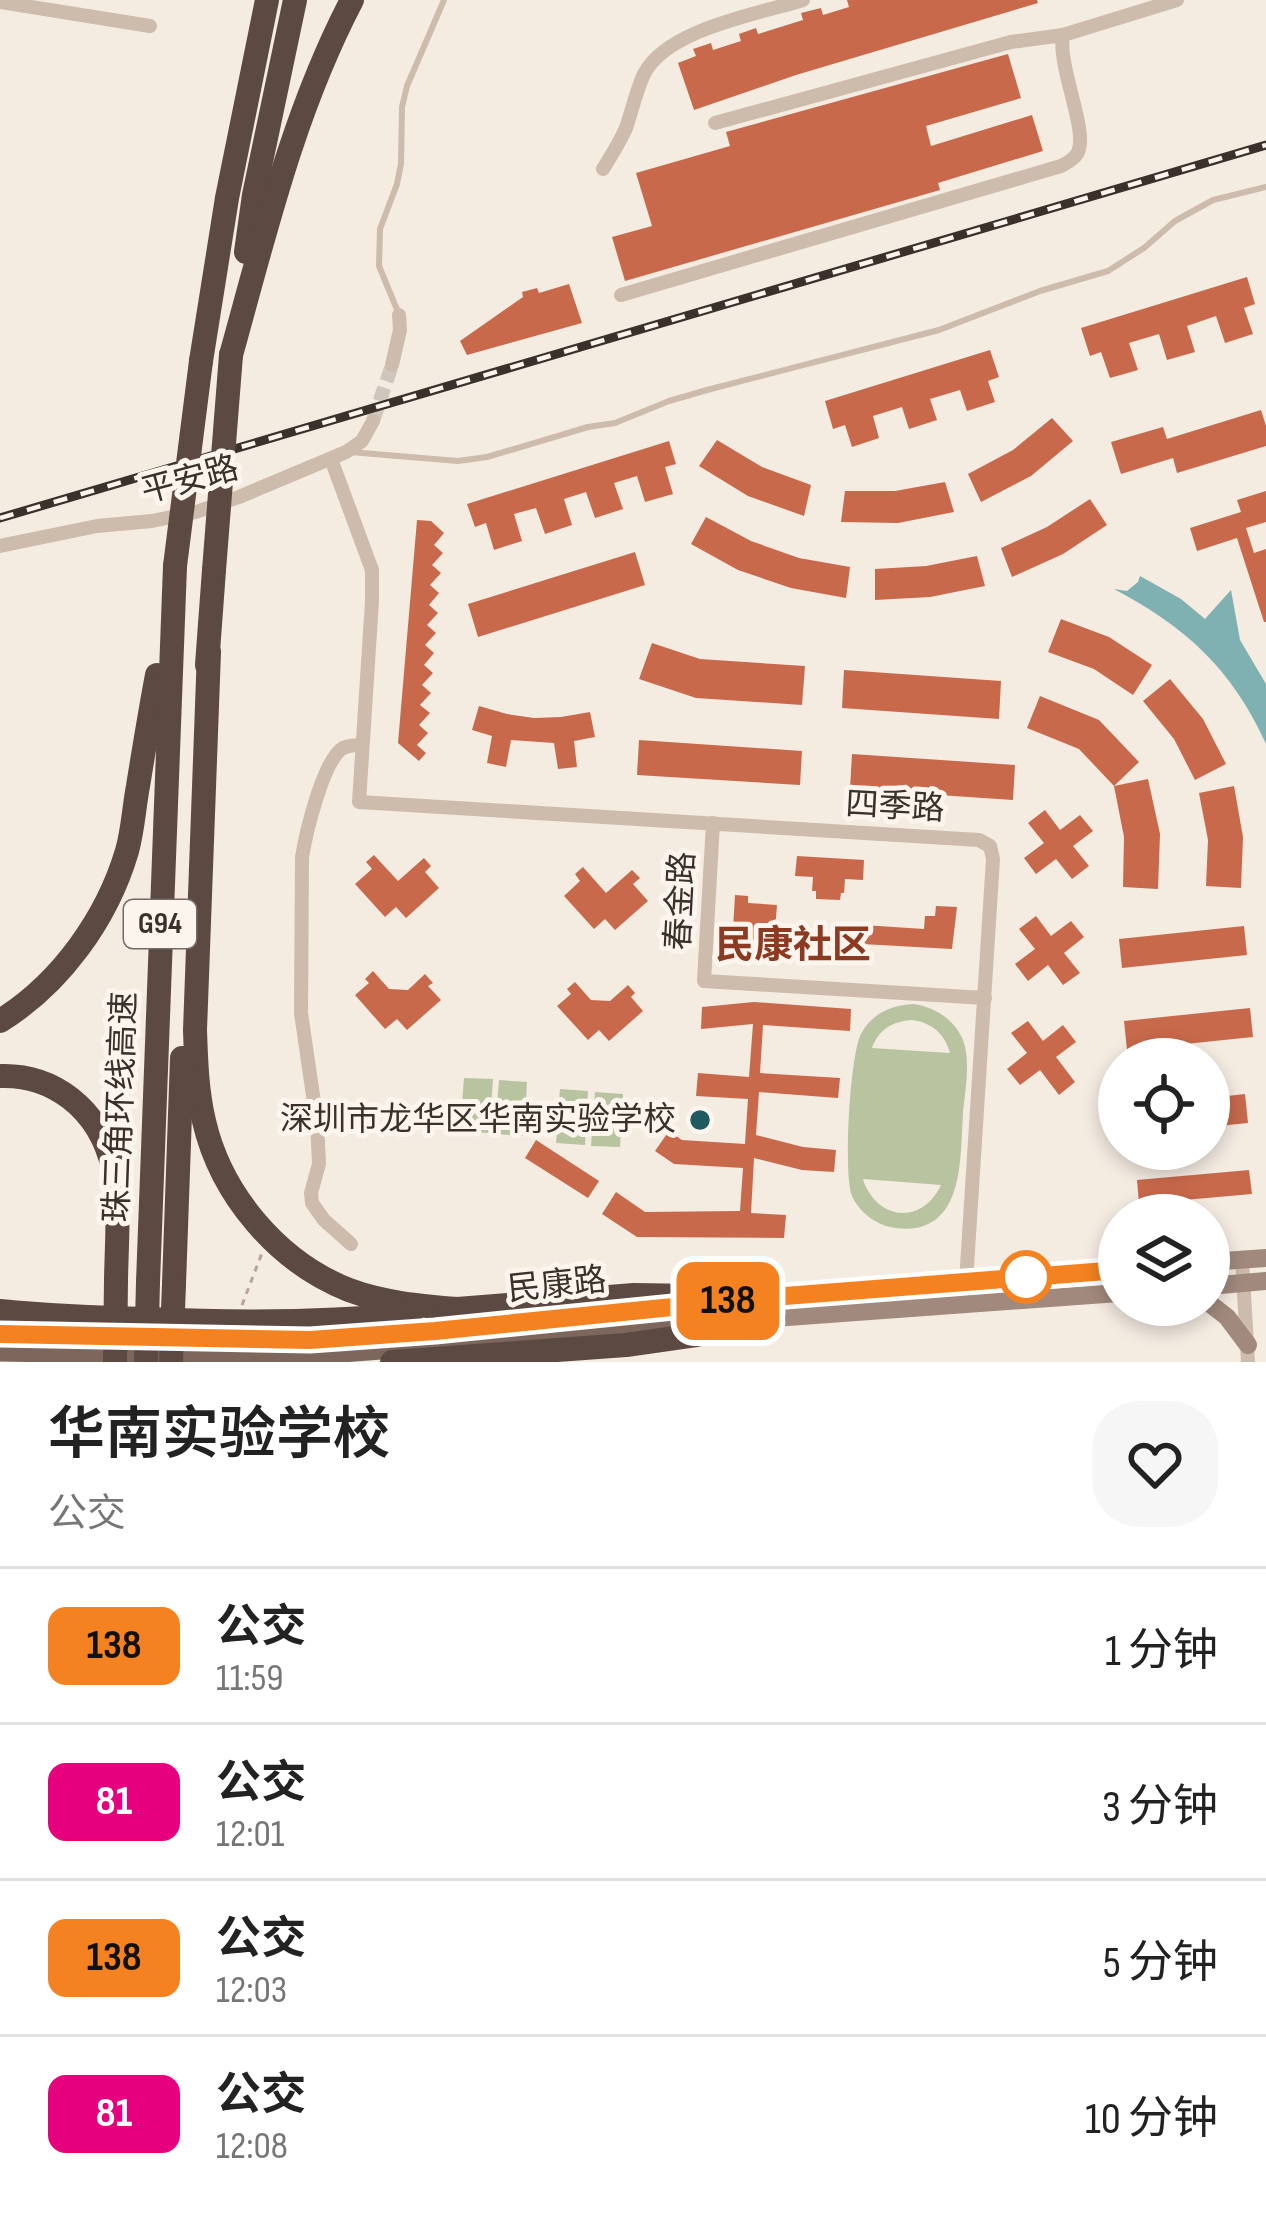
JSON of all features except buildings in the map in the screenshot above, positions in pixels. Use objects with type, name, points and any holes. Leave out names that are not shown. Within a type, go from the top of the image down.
[{"type":"highway","name":"G94","points":[[175,566],[227,198],[267,0]]},
{"type":"highway","name":"G94","points":[[230,356],[254,196],[296,0]]},
{"type":"highway","points":[[230,356],[291,140],[352,0]]},
{"type":"highway","name":"珠三角环线高速","points":[[171,1362],[191,816],[209,652],[230,356]]},
{"type":"highway","points":[[0,1021],[43,989],[71,956],[99,915],[121,869],[175,566]]},
{"type":"highway","name":"珠三角环线高速","points":[[146,1362],[175,566]]},
{"type":"highway","points":[[209,652],[195,1030],[205,1124],[218,1162],[237,1198],[267,1235],[321,1275],[379,1299],[458,1309]]},
{"type":"highway","points":[[0,1076],[43,1082],[65,1094],[96,1124],[108,1146],[117,1196],[115,1362]]},
{"type":"highway","points":[[0,1310],[46,1316],[289,1323],[634,1295],[773,1308]]},
{"type":"highway","points":[[392,1362],[644,1343],[773,1308]]},
{"type":"main road","points":[[1230,1261],[1266,1258]]},
{"type":"main road","name":"民康路","points":[[0,1351],[329,1353],[773,1308],[902,1287],[1098,1272]]},
{"type":"main road","points":[[1230,1284],[1266,1281]]},
{"type":"main road","points":[[902,1287],[904,1308]]},
{"type":"main road","name":"民康路","points":[[0,1334],[310,1340],[773,1308],[904,1308],[1098,1294]]},
{"type":"main road","points":[[1230,1322],[1248,1353]]},
{"type":"street","points":[[603,169],[623,135],[643,76],[668,48],[700,31],[803,0]]},
{"type":"street","points":[[715,124],[1011,42],[1063,35],[1177,0]]},
{"type":"street","points":[[0,2],[150,26]]},
{"type":"street","points":[[621,295],[1072,160],[1081,138],[1060,47],[1063,35]]},
{"type":"street","points":[[392,365],[400,315]]},
{"type":"street","name":"平安路","points":[[0,546],[196,512],[339,455],[362,441],[374,421]]},
{"type":"street","points":[[339,455],[372,570],[362,745],[346,747],[331,764],[305,840],[302,1013],[317,1123],[319,1164],[312,1203],[351,1244]]},
{"type":"street","name":"四季路","points":[[362,745],[359,802],[986,842],[993,859],[966,1282]]},
{"type":"street","name":"春金路","points":[[713,824],[704,981],[985,998]]},
{"type":"street","points":[[1242,1260],[1248,1353]]},
{"type":"lane","points":[[400,315],[380,266],[380,229],[397,184],[407,86],[444,0]]},
{"type":"lane","points":[[339,455],[458,461],[487,457],[615,423],[707,390],[939,330],[1040,291],[1108,272],[1175,221],[1213,200],[1266,187]]},
{"type":"green space","points":[[914,1004],[943,1016],[963,1040],[967,1076],[959,1172],[946,1208],[935,1220],[918,1228],[895,1228],[869,1217],[852,1196],[849,1115],[861,1034],[890,1008]],"holes":[[[913,1020],[937,1030],[950,1053],[872,1048],[888,1027]],[[864,1179],[941,1185],[923,1207],[900,1213],[879,1204]]]},
{"type":"green space","points":[[464,1078],[493,1079],[489,1133],[460,1131]]},
{"type":"green space","points":[[499,1080],[527,1082],[524,1136],[495,1134]]},
{"type":"green space","points":[[560,1089],[588,1091],[585,1145],[556,1143]]},
{"type":"green space","points":[[595,1092],[623,1094],[620,1147],[591,1146]]},
{"type":"water","points":[[1140,576],[1205,619],[1231,590],[1240,640],[1266,684],[1266,744],[1238,693],[1204,653],[1163,619],[1114,589],[1127,591]]},
{"type":"tunnel","points":[[373,421],[392,365]]},
{"type":"railway","points":[[0,518],[1266,145]]},
{"type":"bus line","name":"138","points":[[0,1334],[310,1340],[1098,1272]]},
{"type":"place","name":"深圳市龙华区华南实验学校","points":[[700,1120]]},
{"type":"district","name":"民康社区","points":[[793,946]]}]
